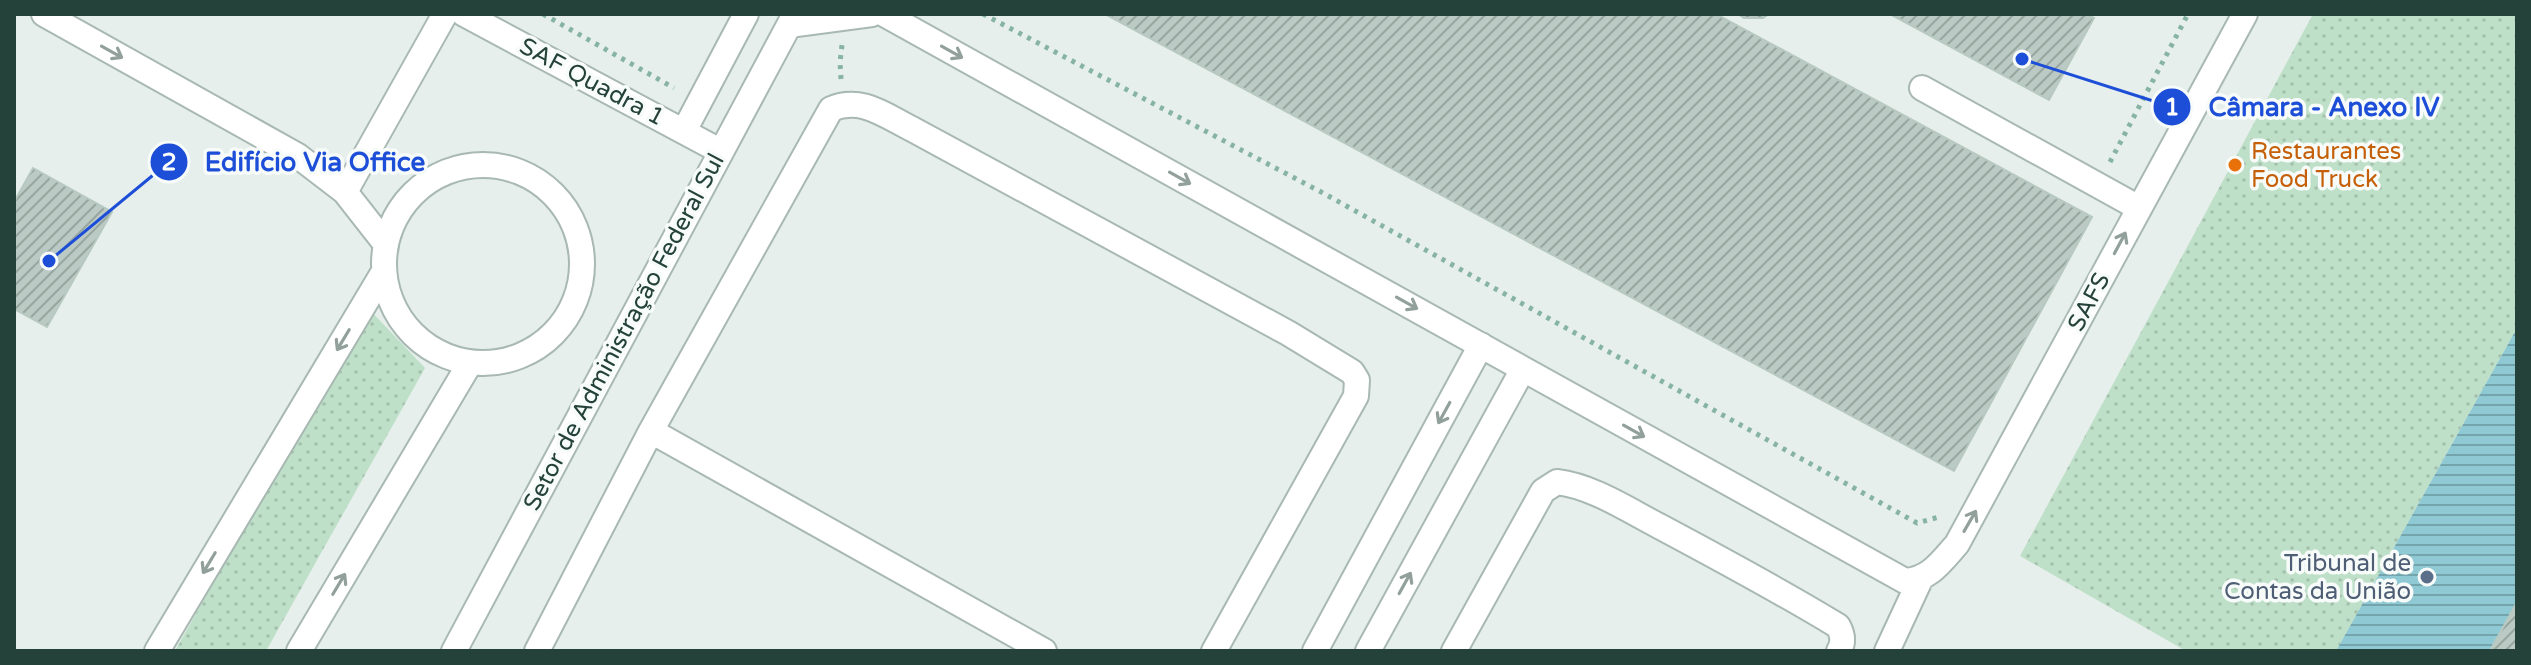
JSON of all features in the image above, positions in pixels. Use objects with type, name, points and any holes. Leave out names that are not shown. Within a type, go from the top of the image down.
[{"type":"street","points":[[44,14],[298,156],[345,192],[385,243]]},
{"type":"street","points":[[345,192],[445,14]]},
{"type":"street","name":"SAF Quadra 1","points":[[464,14],[720,151]]},
{"type":"street","name":"Setor de Administração Federal Sul","points":[[684,131],[746,14]]},
{"type":"street","points":[[792,19],[872,14]]},
{"type":"street","points":[[884,14],[1905,581],[1920,580],[1887,651]]},
{"type":"street","name":"SAFS","points":[[1920,580],[1933,571],[1957,544],[2245,14]]},
{"type":"street","name":"Setor de Administração Federal Sul","points":[[454,651],[792,19]]},
{"type":"street","points":[[1922,88],[2139,208]]},
{"type":"street","points":[[537,651],[651,431],[831,109],[844,103],[859,103],[924,135],[1288,333],[1352,372],[1357,380],[1356,396],[1214,651]]},
{"type":"street","points":[[470,165],[501,166],[530,176],[555,195],[564,207],[582,249],[582,280],[573,309],[554,334],[530,352],[500,362],[470,363],[438,353],[410,333],[391,306],[383,273],[385,243],[396,214],[415,190],[440,174],[470,165]]},
{"type":"street","points":[[157,651],[383,273]]},
{"type":"street","points":[[1315,651],[1481,345]]},
{"type":"street","points":[[299,651],[470,363]]},
{"type":"street","points":[[1368,651],[1523,369]]},
{"type":"street","points":[[651,431],[1044,651]]},
{"type":"street","points":[[1454,651],[1543,491],[1557,482],[1572,483],[1777,589],[1838,626],[1843,644],[1839,651]]},
{"type":"path","points":[[543,14],[699,102]]},
{"type":"path","points":[[983,14],[1323,193],[1917,523],[1946,515]]},
{"type":"path","points":[[2108,166],[2188,14]]},
{"type":"path","points":[[844,103],[840,62],[845,18]]},
{"type":"green space","points":[[2313,14],[2517,14],[2517,328],[2336,651],[2186,651],[2020,556]]},
{"type":"green space","points":[[368,308],[425,368],[266,651],[175,651]]},
{"type":"water","points":[[2517,328],[2517,602],[2489,651],[2336,651]]},
{"type":"building","points":[[1105,14],[1716,14],[2092,217],[1954,471]]},
{"type":"building","points":[[1738,14],[1769,14],[1763,18],[1744,18]]},
{"type":"building","points":[[1890,14],[2086,14],[2094,18],[2049,100]]},
{"type":"building","points":[[33,168],[112,212],[47,327],[14,309],[14,202]]},
{"type":"building","points":[[2517,602],[2517,651],[2490,651]]},
{"type":"place","name":"Câmara - Anexo IV","points":[[2022,59]]},
{"type":"place","name":"Restaurantes Food Truck","points":[[2235,165]]},
{"type":"place","name":"Edifício Via Office","points":[[49,261]]},
{"type":"place","name":"Tribunal de Contas da União","points":[[2427,577]]}]
